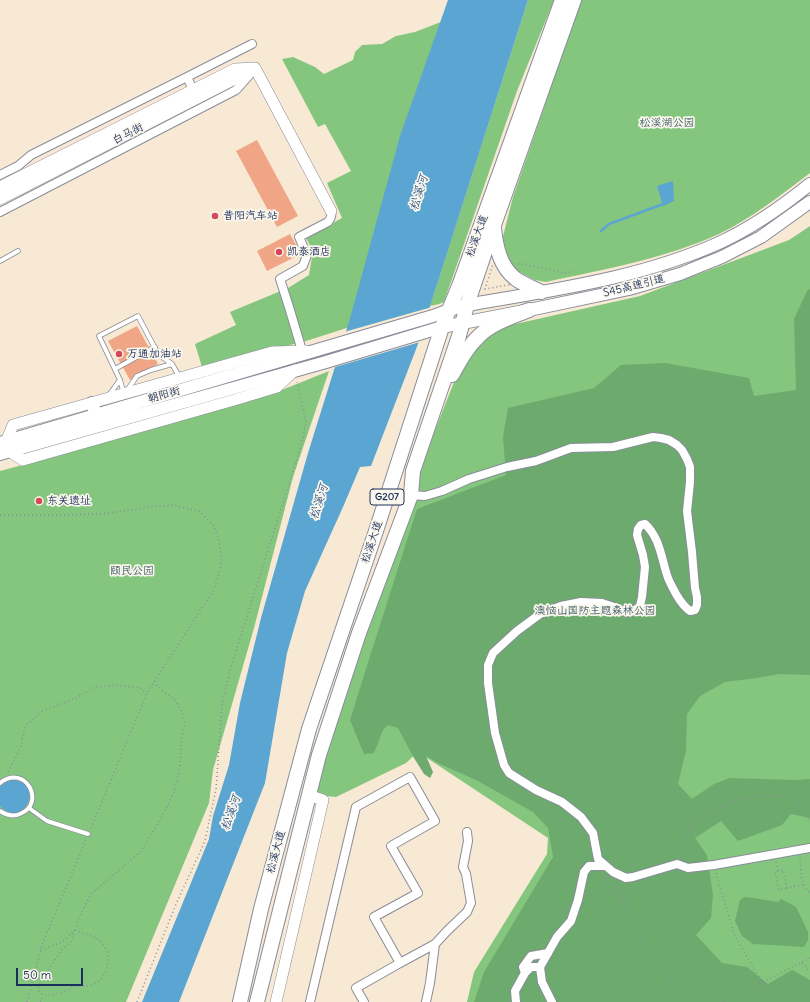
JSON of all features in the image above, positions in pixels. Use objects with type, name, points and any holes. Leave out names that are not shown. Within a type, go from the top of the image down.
[{"type":"highway","name":"松溪大道","points":[[240,1002],[261,909],[309,729],[374,539],[442,327],[459,286],[562,0]]},
{"type":"highway","name":"松溪大道","points":[[257,1002],[319,755],[359,634],[411,495],[413,471],[463,324],[467,305],[574,0]]},
{"type":"highway","points":[[494,225],[498,253],[505,267],[516,279],[541,292]]},
{"type":"highway","points":[[437,401],[469,346],[479,336],[492,326],[529,310]]},
{"type":"main road","name":"S45高速引道","points":[[433,316],[467,305],[604,280],[645,270],[668,262],[709,247],[753,225],[810,184]]},
{"type":"main road","name":"S45高速引道","points":[[427,332],[442,327],[463,324],[629,289],[667,278],[702,266],[761,237],[810,202]]},
{"type":"main road","name":"朝阳街","points":[[4,448],[96,415],[306,352],[433,316]]},
{"type":"main road","name":"朝阳街","points":[[4,448],[185,389],[295,370],[427,332]]},
{"type":"main road","points":[[92,403],[96,415]]},
{"type":"street","points":[[0,175],[18,166],[31,155],[252,44]]},
{"type":"street","name":"白马街","points":[[0,188],[235,68],[255,68]]},
{"type":"street","points":[[0,212],[236,90],[255,68],[332,215],[328,222],[299,237],[307,255],[303,266],[280,279],[306,352]]},
{"type":"street","name":"白马街","points":[[0,199],[255,68]]},
{"type":"street","points":[[187,77],[193,90]]},
{"type":"street","points":[[185,389],[124,394],[13,425],[4,448],[23,460],[278,387],[295,370]]},
{"type":"street","points":[[411,495],[425,496],[442,491],[469,479],[536,461],[571,448],[613,447],[653,438],[661,438],[669,440],[682,450],[688,459],[690,467],[687,511],[698,605],[695,610],[690,611],[679,600],[671,586],[660,548],[654,536],[645,524],[641,525],[637,534],[645,566],[640,606],[631,612],[626,612],[602,603],[582,602],[561,606],[540,614],[517,631],[493,653],[488,665],[488,683],[495,732],[504,765],[509,773],[536,790],[562,802],[581,817],[593,833],[598,859],[613,872],[626,878],[678,864],[688,868],[714,865],[810,848]]},
{"type":"street","points":[[310,1002],[356,807],[410,777],[435,821],[391,846],[418,893],[374,917],[400,963]]},
{"type":"street","points":[[276,1002],[323,800],[308,795]]},
{"type":"street","points":[[364,1002],[356,988],[435,944],[467,912],[472,903],[466,874],[463,868],[468,841],[467,832]]},
{"type":"street","points":[[552,1002],[542,982],[540,967],[557,937],[571,921],[578,900],[584,872],[589,866],[605,866]]},
{"type":"street","points":[[426,1002],[435,944]]},
{"type":"street","points":[[524,972],[523,967],[531,956],[548,953]]},
{"type":"street","points":[[516,1002],[515,991],[524,972],[531,967],[540,967]]},
{"type":"lane","points":[[0,261],[18,251]]},
{"type":"lane","points":[[124,394],[120,380],[99,336],[138,316],[158,354],[172,364],[185,389]]},
{"type":"lane","points":[[115,369],[155,347]]},
{"type":"lane","points":[[124,394],[138,376],[151,370],[172,364]]},
{"type":"lane","points":[[106,399],[120,380]]},
{"type":"lane","points":[[0,782],[5,778],[21,778],[29,785],[32,794],[31,804],[22,814],[13,816],[4,814],[0,811]]},
{"type":"lane","points":[[29,808],[47,821],[88,834]]},
{"type":"path","points":[[496,262],[502,273],[513,284],[485,289],[493,264],[496,262]]},
{"type":"path","points":[[515,265],[524,264],[566,273],[573,271]]},
{"type":"path","points":[[137,1002],[176,904],[205,841],[216,789],[222,704],[238,645],[301,446],[306,422],[295,370]]},
{"type":"path","points":[[0,515],[102,514],[172,505],[199,511],[213,524],[218,537],[222,561],[213,592],[147,693],[42,945],[27,1002]]},
{"type":"path","points":[[75,930],[94,937],[103,944],[108,954],[108,965],[106,970],[100,979],[91,985],[73,986],[63,992],[48,996],[43,995],[40,993],[38,988],[40,983],[60,952],[72,940],[75,930],[79,918],[91,894],[140,852],[162,817],[174,792],[180,768],[181,743],[185,721],[175,700],[153,683]]},
{"type":"path","points":[[5,778],[21,747],[25,726],[43,711],[76,698],[95,687],[116,685],[140,688],[147,693]]},
{"type":"path","points":[[679,790],[690,826],[684,846],[697,859]]},
{"type":"path","points":[[690,826],[737,799],[766,796],[792,796],[802,815],[810,820]]},
{"type":"path","points":[[800,849],[804,884],[806,890],[810,893]]},
{"type":"path","points":[[774,854],[778,872]]},
{"type":"path","points":[[714,865],[734,934],[762,983],[764,1002]]},
{"type":"path","points":[[787,888],[782,870],[775,872],[779,890],[804,884]]},
{"type":"path","points":[[613,872],[602,883],[629,908]]},
{"type":"path","points":[[626,878],[619,885],[648,952],[686,1002]]},
{"type":"path","points":[[41,950],[62,942],[75,930]]},
{"type":"path","points":[[724,1002],[810,958]]},
{"type":"path","points":[[802,963],[810,972]]},
{"type":"path","points":[[40,1002],[43,995]]},
{"type":"green space","points":[[528,0],[554,0],[517,91],[444,302],[430,306]]},
{"type":"green space","name":"松溪湖公园","points":[[579,0],[810,0],[810,173],[766,206],[731,228],[698,243],[656,257],[546,282],[535,280],[514,268],[508,261],[502,240],[513,197],[547,99],[554,70]]},
{"type":"green space","points":[[446,20],[356,325],[306,341],[202,367],[195,344],[236,325],[230,312],[288,288],[309,275],[313,251],[306,238],[342,218],[327,183],[351,171],[325,124],[318,127],[282,59],[293,57],[315,67],[324,74],[353,60],[355,52],[362,45],[382,44],[396,36],[415,32]]},
{"type":"green space","name":"澳恼山国防主题森林公园","points":[[810,226],[810,1002],[467,1002],[474,972],[547,854],[548,838],[418,752],[406,763],[336,797],[307,794],[398,524],[458,372],[475,345],[502,327],[640,296],[789,240]]},
{"type":"green space","name":"澳恼山国防主题森林公园","points":[[810,289],[810,675],[780,674],[725,682],[700,696],[687,714],[686,750],[678,784],[692,799],[714,784],[730,778],[810,779],[810,818],[791,814],[782,825],[738,841],[721,821],[695,838],[707,855],[713,895],[711,918],[696,935],[722,963],[747,967],[768,984],[792,970],[810,980],[810,1002],[474,1002],[484,972],[553,857],[548,828],[533,812],[478,781],[426,756],[433,772],[430,778],[424,774],[398,728],[388,725],[383,730],[374,753],[364,754],[350,720],[417,509],[506,475],[503,437],[508,408],[594,388],[621,365],[665,363],[749,378],[754,396],[796,390],[794,319],[807,291]]},
{"type":"green space","name":"颐民公园","points":[[329,371],[293,477],[254,628],[213,770],[209,803],[126,1002],[0,1002],[0,471],[282,390]]},
{"type":"green space","points":[[744,897],[778,902],[781,899],[796,907],[808,932],[808,940],[804,947],[753,944],[742,936],[735,921],[740,900]]},
{"type":"water","name":"松溪河","points":[[448,0],[528,0],[418,344],[371,466],[360,467],[305,591],[287,653],[265,783],[179,1002],[142,1002],[209,839],[213,816],[229,765],[240,703],[261,618],[308,453],[349,322],[400,136]]},
{"type":"water","points":[[673,181],[674,201],[663,206],[657,186]]},
{"type":"water","points":[[10,780],[21,782],[27,787],[29,795],[28,802],[23,809],[17,813],[9,812],[0,806],[0,787]]},
{"type":"pier","points":[[432,307],[420,342],[332,368],[344,332]]},
{"type":"building","points":[[257,140],[298,216],[277,227],[236,151]]},
{"type":"building","name":"凯泰酒店","points":[[290,234],[301,254],[267,271],[257,251]]},
{"type":"building","points":[[137,326],[158,364],[130,380],[108,341]]},
{"type":"waterway","points":[[601,231],[609,224],[666,203]]},
{"type":"place","name":"昔阳汽车站","points":[[215,216]]},
{"type":"place","name":"凯泰酒店","points":[[279,252]]},
{"type":"place","name":"万通加油站","points":[[119,354]]},
{"type":"place","name":"东关遗址","points":[[39,501]]}]
